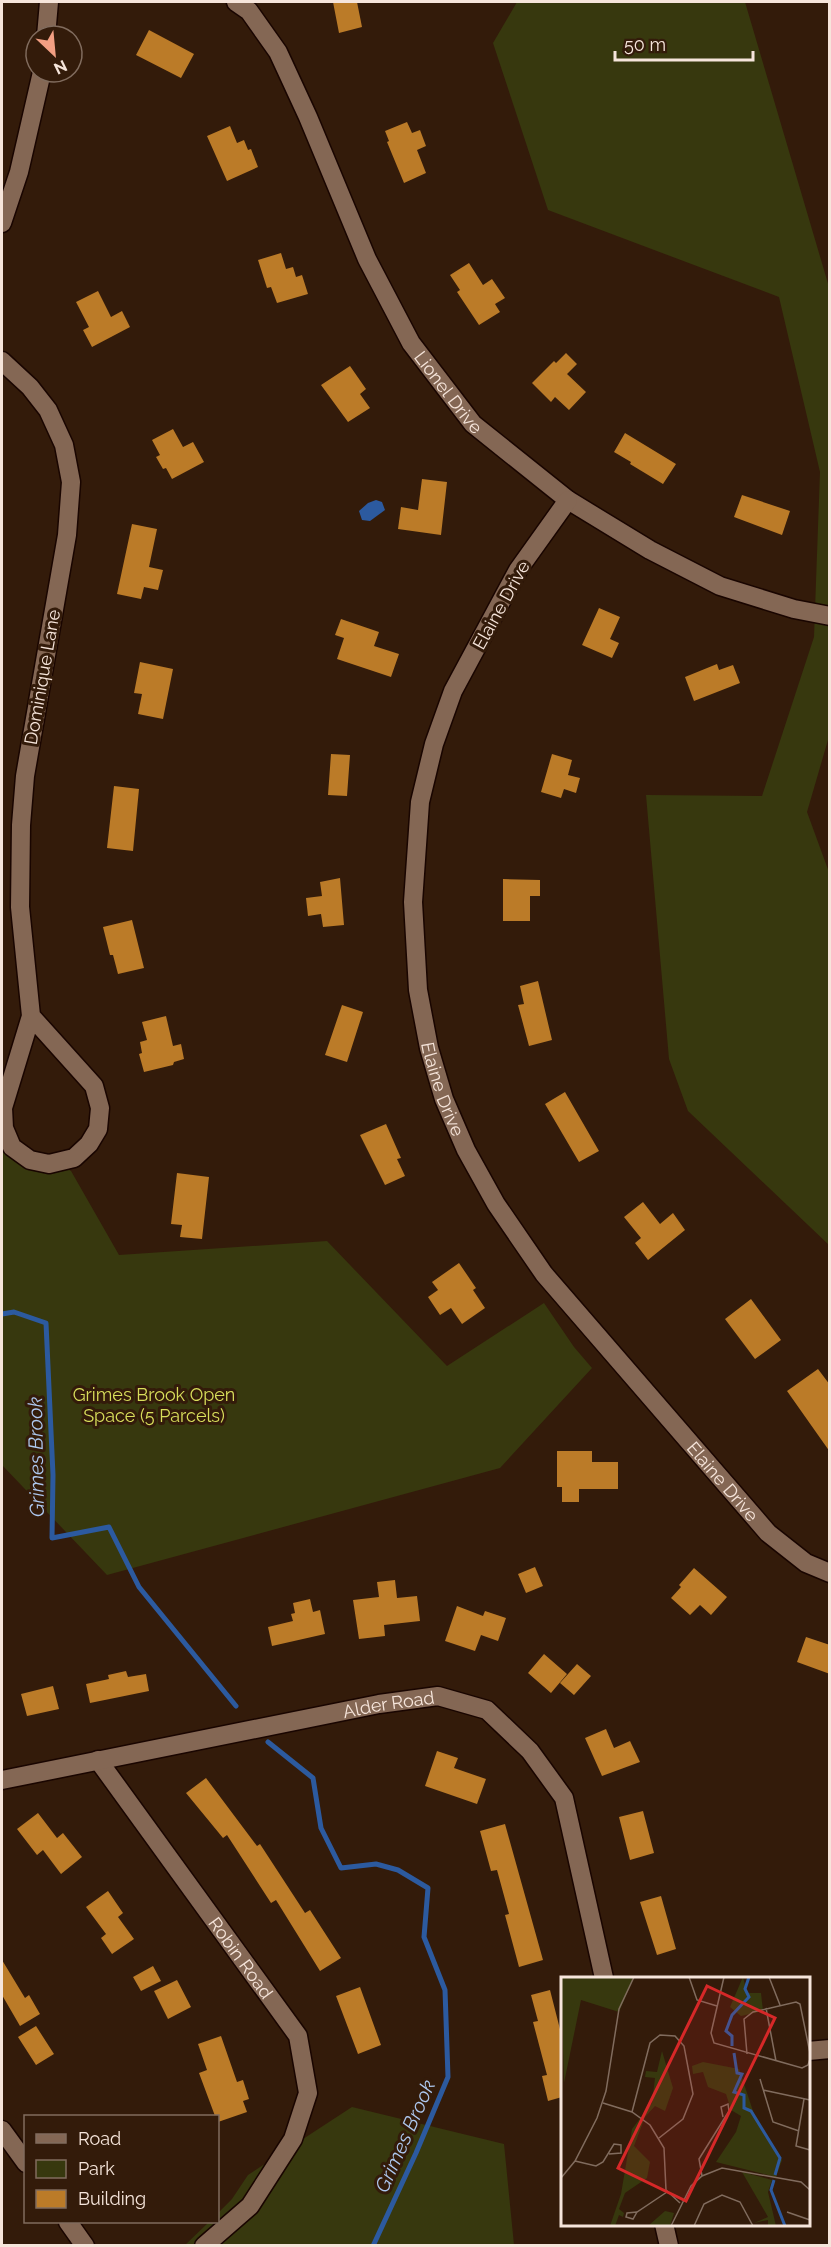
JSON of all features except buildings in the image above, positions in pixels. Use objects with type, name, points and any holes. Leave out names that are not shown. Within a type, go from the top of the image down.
[{"type":"street","points":[[47,24],[49,2]]},
{"type":"street","name":"Lionel Drive","points":[[236,2],[249,11],[278,52],[308,117],[367,259],[411,343],[473,424],[568,500],[650,550],[720,586],[794,609],[830,616]]},
{"type":"street","points":[[2,223],[19,172],[39,84]]},
{"type":"street","name":"Dominique Lane","points":[[2,361],[30,387],[48,410],[64,445],[71,482],[67,535],[26,776],[21,825],[20,907],[31,1016],[3,1108],[4,1128],[12,1147],[30,1160],[48,1164],[74,1158],[90,1144],[98,1129],[100,1108],[94,1086],[31,1016]]},
{"type":"street","name":"Elaine Drive","points":[[568,500],[518,570],[453,691],[434,744],[419,812],[413,902],[418,990],[429,1048],[444,1099],[466,1150],[496,1204],[543,1274],[768,1533],[806,1563],[830,1573]]},
{"type":"street","name":"Alder Road","points":[[98,1760],[380,1704],[438,1696],[487,1710],[530,1751],[564,1798],[604,1977]]},
{"type":"street","points":[[2,1780],[98,1760]]},
{"type":"street","name":"Robin Road","points":[[98,1760],[298,2036],[308,2093],[293,2139],[249,2206],[204,2246]]},
{"type":"street","points":[[810,2051],[830,2049]]},
{"type":"street","points":[[2,2130],[24,2160]]},
{"type":"street","points":[[69,2223],[85,2246]]},
{"type":"street","points":[[664,2226],[669,2246]]},
{"type":"green space","points":[[517,2],[745,2],[829,287],[830,733],[807,812],[830,875],[829,1245],[688,1111],[669,1059],[646,795],[762,796],[814,637],[820,472],[779,297],[548,210],[493,43]]},
{"type":"green space","name":"Grimes Brook Open Space (5 Parcels)","points":[[2,1133],[71,1171],[119,1255],[327,1241],[447,1366],[544,1303],[574,1347],[592,1368],[500,1468],[107,1575],[2,1465]]},
{"type":"green space","points":[[352,2107],[504,2144],[514,2245],[184,2246],[208,2223],[219,2223],[219,2212],[232,2199],[248,2175]]},
{"type":"water","points":[[376,500],[382,502],[385,510],[370,521],[362,520],[359,511],[368,503]]},
{"type":"waterway","name":"Grimes Brook","points":[[2,1314],[14,1312],[46,1323],[53,1475],[52,1538],[109,1527],[139,1587],[236,1706]]},
{"type":"waterway","name":"Grimes Brook","points":[[268,1742],[313,1778],[321,1828],[341,1868],[376,1864],[398,1870],[428,1888],[424,1937],[445,1990],[448,2077],[373,2246]]}]
